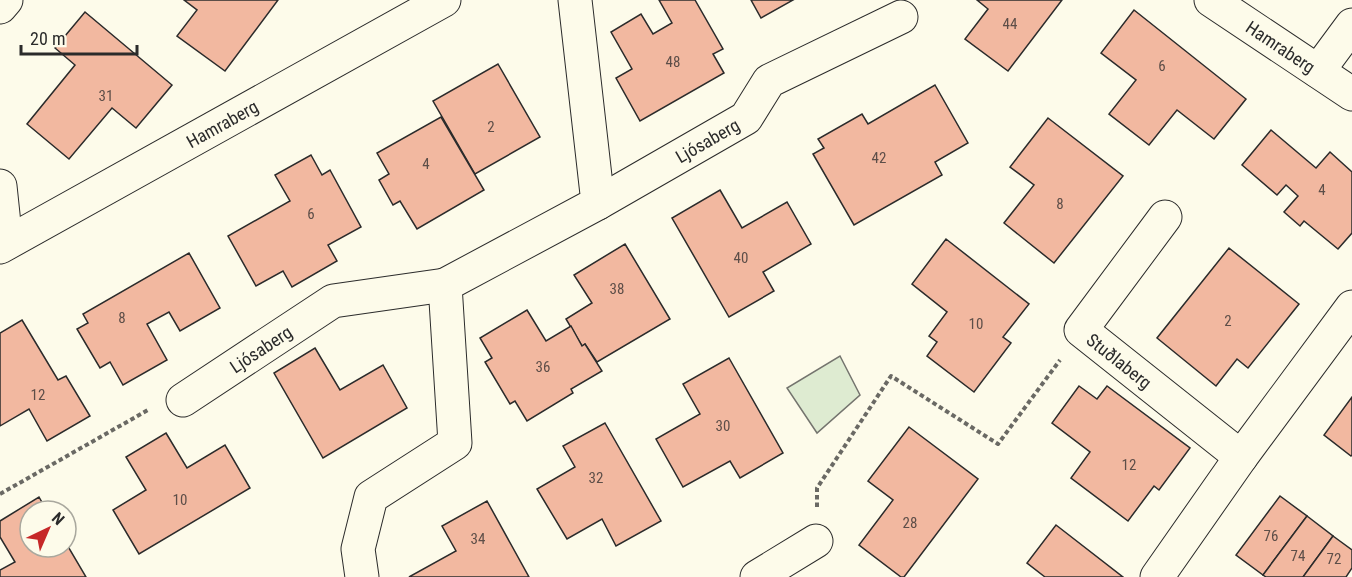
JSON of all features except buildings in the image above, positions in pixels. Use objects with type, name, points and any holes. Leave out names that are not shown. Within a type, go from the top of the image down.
[{"type":"street","points":[[0,7],[6,0]]},
{"type":"street","points":[[575,0],[598,203]]},
{"type":"street","name":"Hamraberg","points":[[1210,0],[1352,94]]},
{"type":"street","name":"Hamraberg","points":[[3,245],[431,3]]},
{"type":"street","name":"Ljósaberg","points":[[183,400],[333,301],[445,285],[598,203],[746,118],[768,81],[901,17]]},
{"type":"street","points":[[1318,71],[1352,25]]},
{"type":"street","points":[[0,186],[3,245]]},
{"type":"street","name":"Stuðlaberg","points":[[1164,217],[1081,330],[1241,457]]},
{"type":"street","points":[[362,577],[358,549],[371,496],[455,443],[445,285]]},
{"type":"street","points":[[1158,577],[1241,457],[1352,307]]},
{"type":"street","points":[[757,577],[816,541]]},
{"type":"path","points":[[816,541],[817,488],[891,376],[998,444],[1081,330]]},
{"type":"path","points":[[0,494],[159,404],[183,400]]},
{"type":"green space","points":[[840,356],[860,395],[817,433],[787,388]]}]
